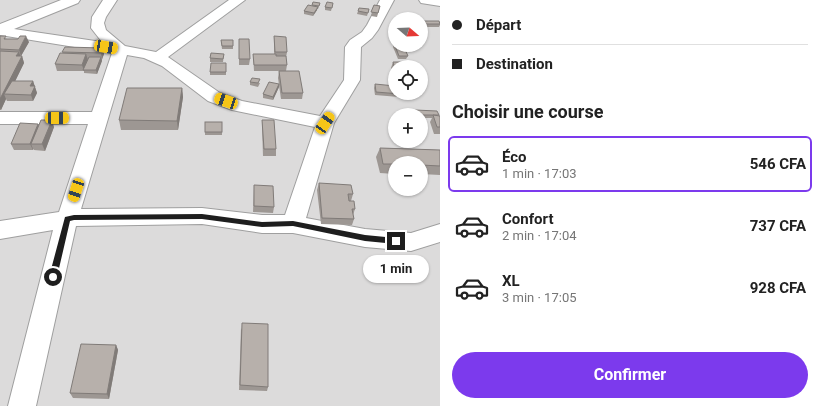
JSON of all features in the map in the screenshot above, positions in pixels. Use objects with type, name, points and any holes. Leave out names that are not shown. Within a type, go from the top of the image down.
[{"type":"street","points":[[0,30],[73,0]]},
{"type":"street","points":[[110,0],[98,18],[96,26],[98,31],[121,50]]},
{"type":"street","points":[[157,58],[238,0]]},
{"type":"street","points":[[293,224],[325,123],[352,80],[354,74],[352,49],[355,43],[367,36],[380,15],[386,0]]},
{"type":"street","points":[[426,0],[440,2]]},
{"type":"street","points":[[0,30],[148,54],[168,63],[214,97],[238,106],[325,123]]},
{"type":"street","points":[[22,406],[67,219],[121,50]]},
{"type":"street","points":[[0,118],[99,118]]},
{"type":"street","points":[[0,230],[67,219],[202,216],[262,224],[293,224],[365,238],[411,242],[440,233]]},
{"type":"shaded area","points":[[0,0],[440,0],[440,406],[0,406]]},
{"type":"building","points":[[313,2],[320,3],[319,6],[312,5]]},
{"type":"building","points":[[327,2],[333,3],[332,8],[325,7]]},
{"type":"building","points":[[308,5],[318,7],[314,13],[304,11]]},
{"type":"building","points":[[374,5],[380,6],[378,13],[371,12]]},
{"type":"building","points":[[359,8],[369,9],[368,13],[358,11]]},
{"type":"building","points":[[428,21],[439,21],[440,24],[428,24]]},
{"type":"building","points":[[0,36],[6,36],[4,39],[18,39],[20,36],[26,36],[19,50],[0,49]]},
{"type":"building","points":[[274,36],[286,37],[287,52],[275,52]]},
{"type":"building","points":[[239,39],[249,39],[250,59],[239,59]]},
{"type":"building","points":[[221,40],[233,40],[233,46],[222,46]]},
{"type":"building","points":[[65,47],[103,48],[101,53],[62,52]]},
{"type":"building","points":[[0,51],[19,52],[16,56],[22,56],[0,99]]},
{"type":"building","points":[[397,52],[406,52],[408,56],[399,56]]},
{"type":"building","points":[[60,53],[86,54],[82,65],[55,64]]},
{"type":"building","points":[[211,53],[224,54],[223,59],[210,58]]},
{"type":"building","points":[[253,54],[276,54],[276,56],[286,56],[287,65],[254,65]]},
{"type":"building","points":[[89,57],[101,57],[96,70],[83,70]]},
{"type":"building","points":[[211,63],[226,63],[226,72],[210,72]]},
{"type":"building","points":[[279,71],[299,71],[303,93],[282,93]]},
{"type":"building","points":[[252,78],[260,79],[258,83],[250,82]]},
{"type":"building","points":[[12,81],[33,81],[30,86],[35,86],[31,95],[4,94]]},
{"type":"building","points":[[269,82],[279,84],[273,97],[263,94]]},
{"type":"building","points":[[375,84],[388,85],[388,93],[376,92]]},
{"type":"building","points":[[127,88],[182,88],[177,121],[119,120]]},
{"type":"building","points":[[428,111],[437,111],[439,115],[428,115]]},
{"type":"building","points":[[433,115],[440,116],[440,127],[437,127]]},
{"type":"building","points":[[41,120],[52,120],[42,144],[31,144]]},
{"type":"building","points":[[262,120],[274,120],[276,149],[264,149]]},
{"type":"building","points":[[205,122],[222,122],[222,132],[205,132]]},
{"type":"building","points":[[20,123],[38,124],[30,144],[11,144]]},
{"type":"building","points":[[380,148],[440,150],[440,166],[428,165],[428,156],[388,156],[388,164],[383,164]]},
{"type":"building","points":[[319,183],[351,185],[353,194],[348,194],[349,201],[354,201],[355,209],[352,209],[354,219],[322,218]]},
{"type":"building","points":[[254,185],[273,186],[274,207],[254,206]]},
{"type":"building","points":[[242,323],[268,324],[268,387],[240,385]]},
{"type":"building","points":[[81,344],[116,345],[107,394],[70,393]]},
{"type":"route","points":[[53,277],[67,219],[74,218],[202,216],[262,224],[293,224],[365,238],[396,241]]}]
